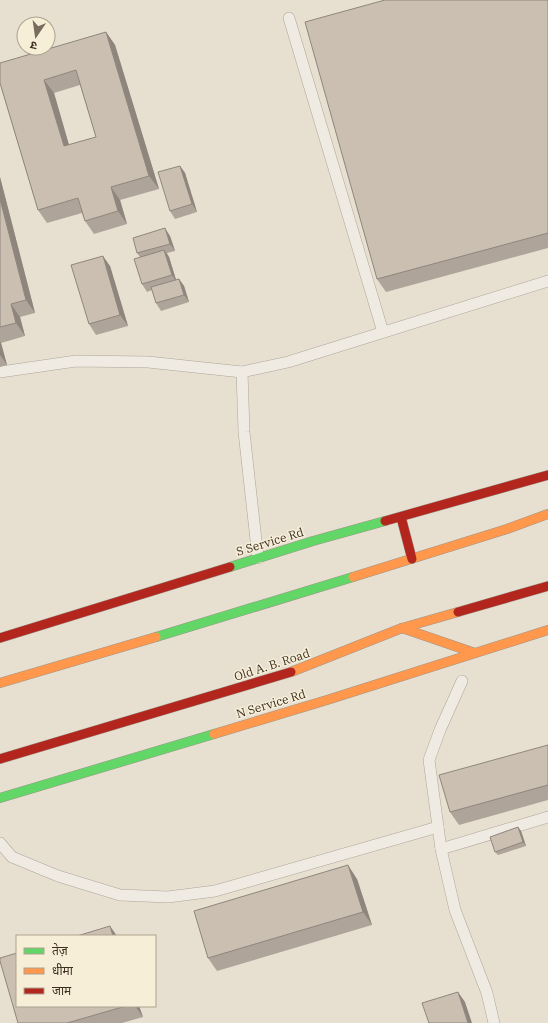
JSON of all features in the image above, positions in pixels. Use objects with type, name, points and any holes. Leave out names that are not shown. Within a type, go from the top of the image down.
[{"type":"street","name":"S Service Rd","points":[[0,638],[313,541],[548,475]]},
{"type":"street","points":[[0,683],[232,615],[507,529],[548,514]]},
{"type":"street","points":[[401,517],[412,559]]},
{"type":"street","name":"Old A. B. Road","points":[[0,759],[299,670],[402,628],[548,586]]},
{"type":"street","points":[[402,628],[475,653]]},
{"type":"street","name":"N Service Rd","points":[[0,798],[327,700],[548,630]]},
{"type":"lane","points":[[289,18],[383,332]]},
{"type":"lane","points":[[0,372],[76,361],[148,362],[242,372],[288,362],[548,281]]},
{"type":"lane","points":[[242,372],[244,432],[258,558]]},
{"type":"lane","points":[[462,681],[440,730],[429,760],[441,849],[455,910],[487,994],[494,1023]]},
{"type":"lane","points":[[441,849],[548,817]]},
{"type":"lane","points":[[0,843],[12,857],[58,876],[120,895],[168,897],[215,891],[438,827]]},
{"type":"building","points":[[385,0],[548,0],[548,233],[377,279],[305,22]]},
{"type":"building","points":[[106,32],[149,176],[111,187],[118,211],[85,221],[78,198],[38,210],[0,83],[0,63],[24,56],[56,56],[56,47]],"holes":[[[76,70],[96,137],[64,146],[44,80]]]},
{"type":"building","points":[[180,166],[192,204],[170,211],[158,172]]},
{"type":"building","points":[[0,199],[26,300],[11,304],[16,323],[0,327]]},
{"type":"building","points":[[165,228],[170,244],[137,253],[133,238]]},
{"type":"building","points":[[164,250],[172,275],[142,284],[134,259]]},
{"type":"building","points":[[103,256],[120,315],[89,324],[71,265]]},
{"type":"building","points":[[179,279],[184,295],[156,303],[151,287]]},
{"type":"building","points":[[548,745],[548,785],[450,812],[439,775]]},
{"type":"building","points":[[518,827],[523,842],[495,852],[490,837]]},
{"type":"building","points":[[348,865],[363,912],[208,958],[194,911]]},
{"type":"building","points":[[110,926],[113,935],[80,935]]},
{"type":"building","points":[[16,953],[16,1007],[123,1007],[67,1023],[18,1023],[0,958]]},
{"type":"building","points":[[458,992],[468,1023],[429,1023],[422,1003]]},
{"type":"traffic: fast","points":[[230,567],[313,541],[385,521]]},
{"type":"traffic: fast","points":[[156,637],[353,577]]},
{"type":"traffic: fast","points":[[0,798],[214,734]]},
{"type":"traffic: slow","points":[[353,577],[507,529],[548,514]]},
{"type":"traffic: slow","points":[[291,672],[402,628],[458,612]]},
{"type":"traffic: slow","points":[[402,628],[475,653]]},
{"type":"traffic: slow","points":[[214,734],[548,630]]},
{"type":"traffic: slow","points":[[0,683],[156,637]]},
{"type":"traffic: jam","points":[[385,521],[548,475]]},
{"type":"traffic: jam","points":[[401,517],[412,559]]},
{"type":"traffic: jam","points":[[0,638],[230,567]]},
{"type":"traffic: jam","points":[[458,612],[548,586]]},
{"type":"traffic: jam","points":[[0,759],[291,672]]}]
